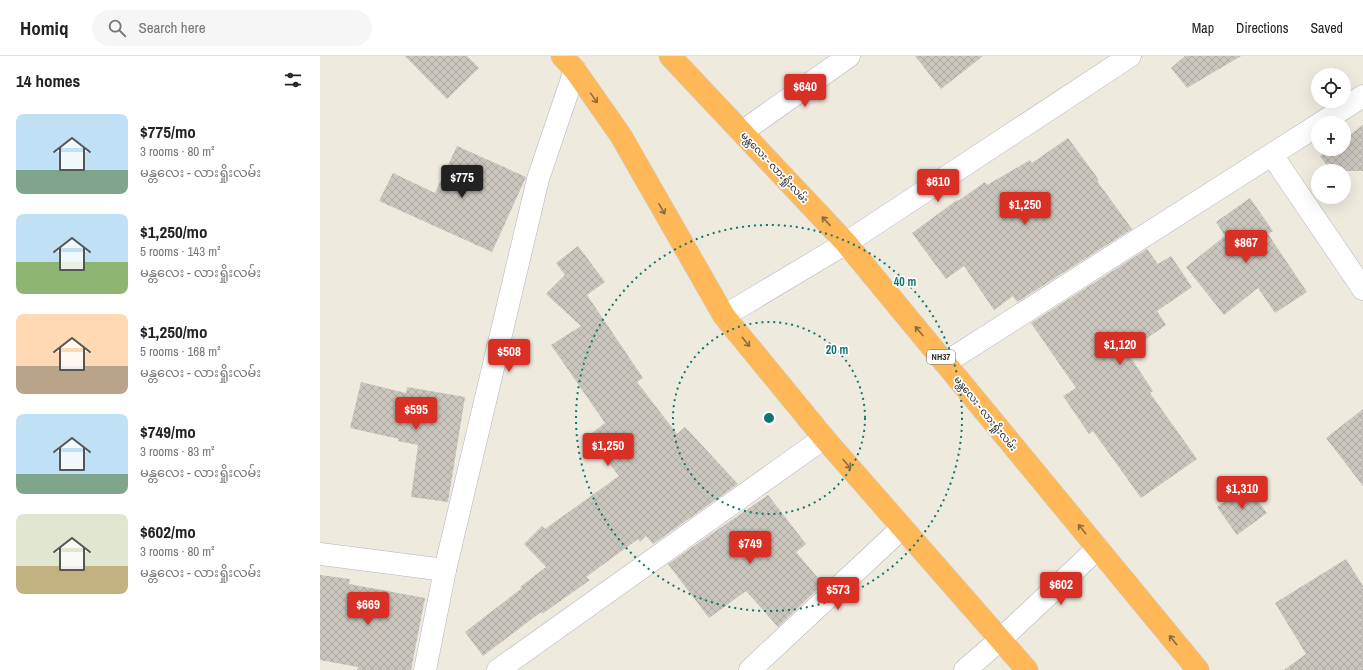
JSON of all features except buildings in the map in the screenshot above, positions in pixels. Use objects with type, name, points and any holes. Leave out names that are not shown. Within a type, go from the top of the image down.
[{"type":"highway","name":"မန္တလေး - လားရှိုးလမ်း","points":[[670,56],[846,243],[1198,670]]},
{"type":"highway","points":[[569,63],[621,136],[724,316],[824,438],[1027,670]]},
{"type":"street","points":[[742,132],[849,56]]},
{"type":"street","points":[[724,316],[846,243],[1130,56]]},
{"type":"street","points":[[424,670],[445,570],[538,179],[569,63]]},
{"type":"street","points":[[1332,116],[1363,96]]},
{"type":"street","points":[[945,363],[1311,130]]},
{"type":"street","points":[[1272,155],[1363,289]]},
{"type":"street","points":[[498,670],[824,438]]},
{"type":"street","points":[[750,670],[902,528]]},
{"type":"street","points":[[965,670],[1000,640],[1098,548]]},
{"type":"street","points":[[320,554],[445,570]]}]
